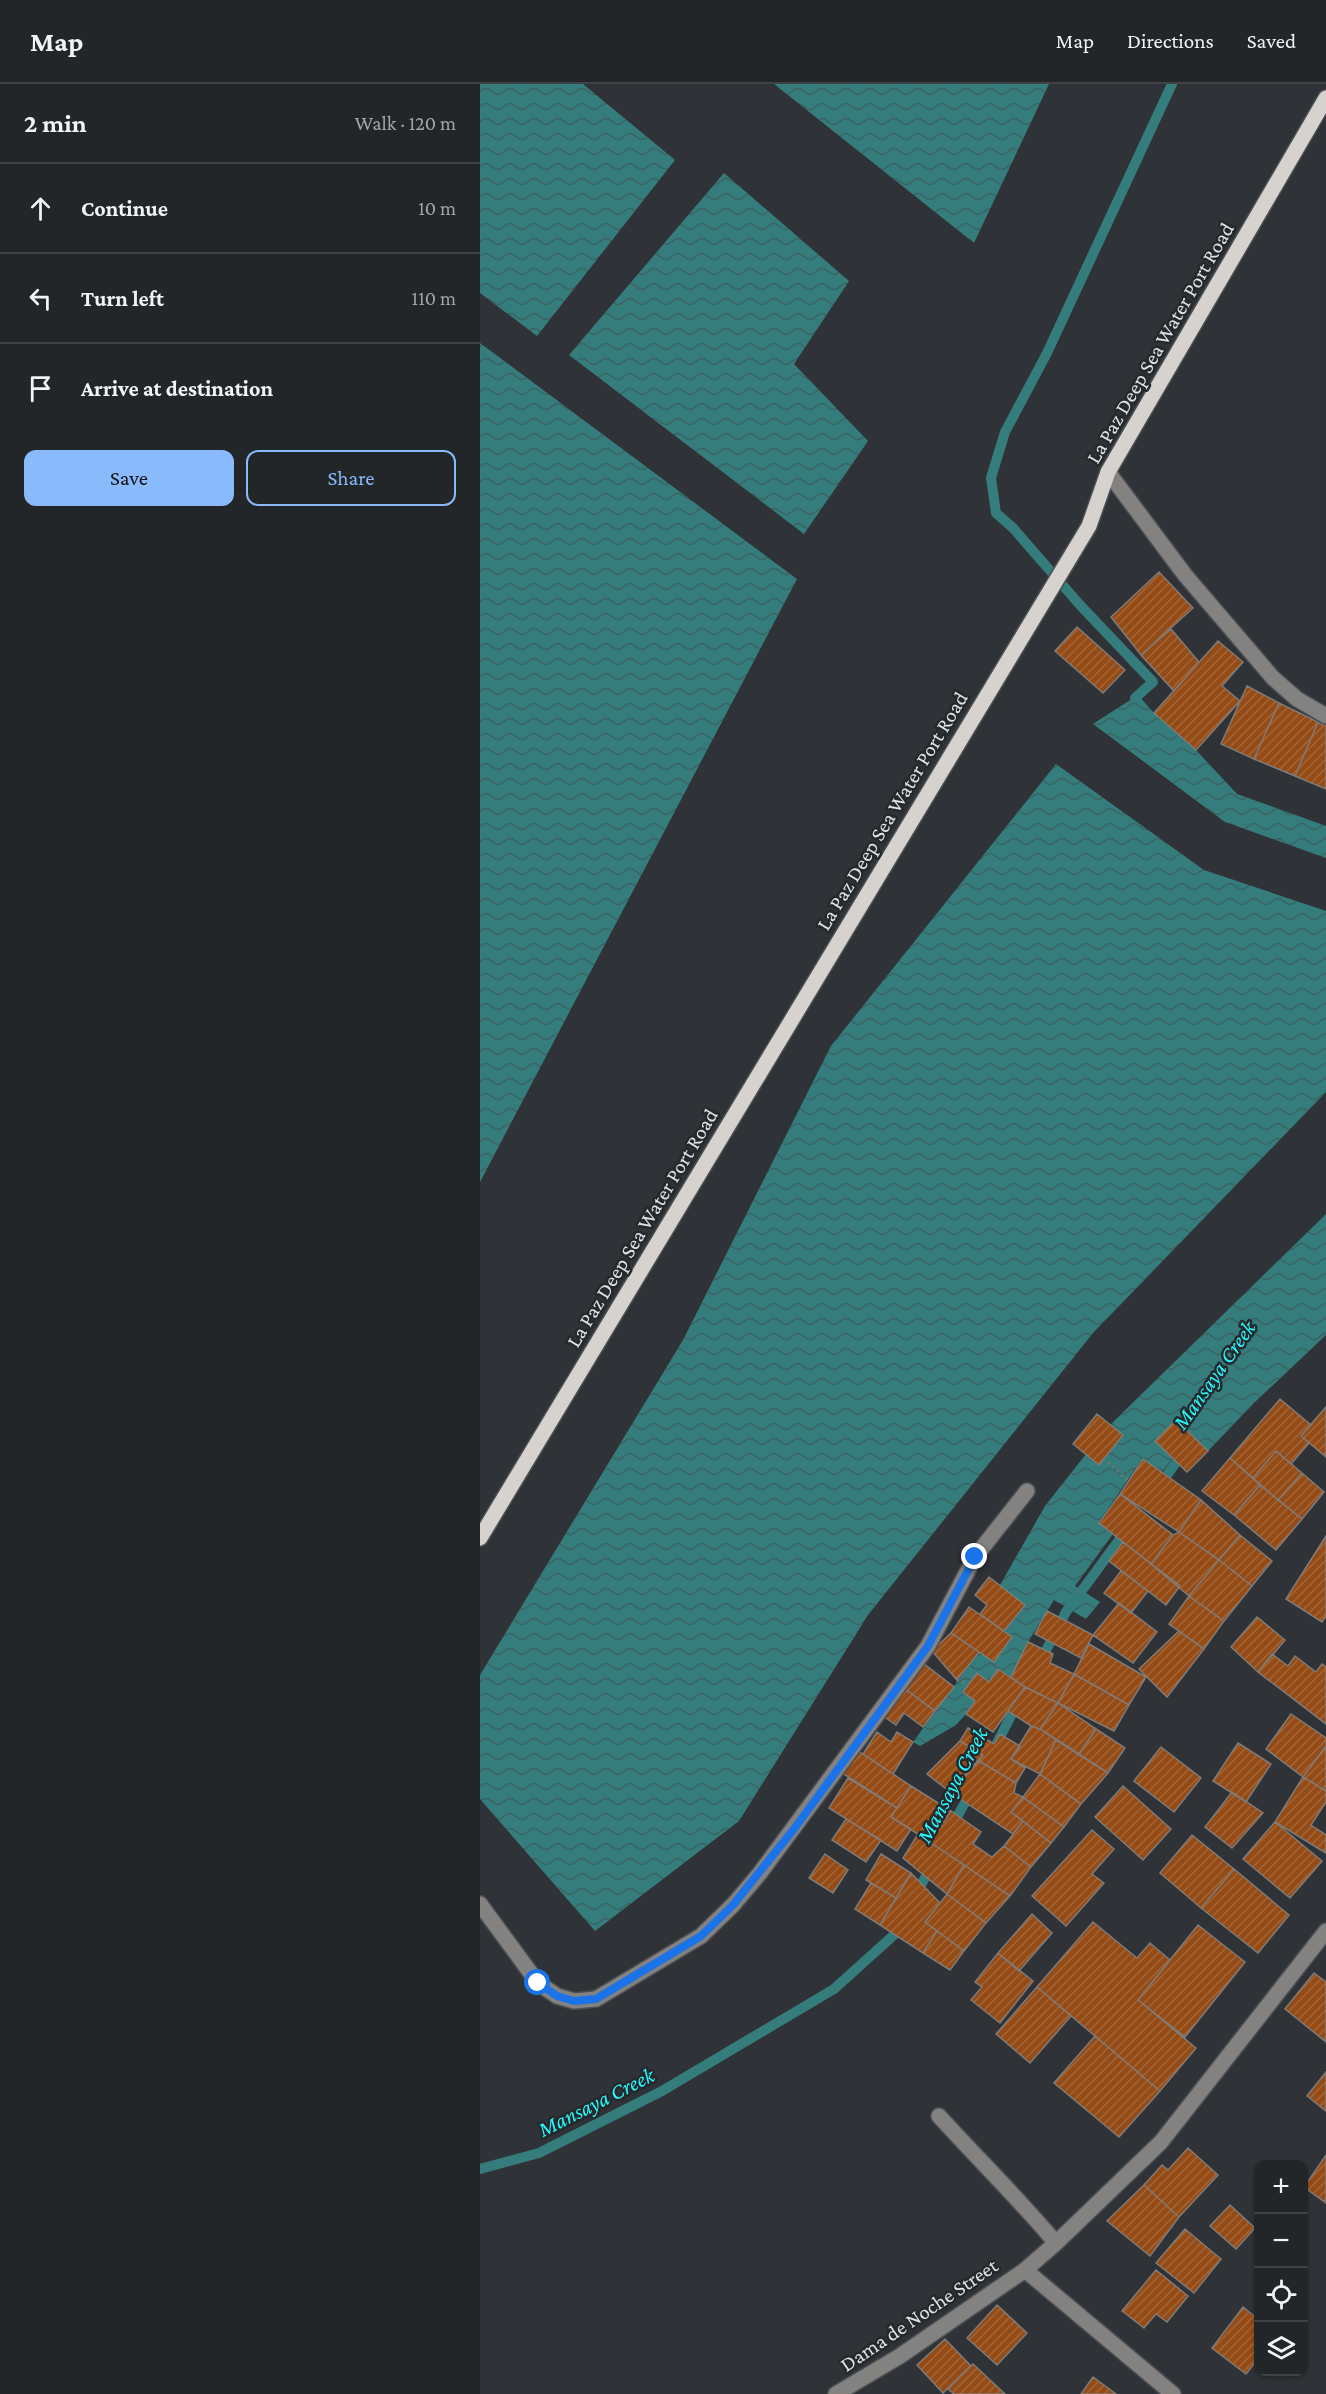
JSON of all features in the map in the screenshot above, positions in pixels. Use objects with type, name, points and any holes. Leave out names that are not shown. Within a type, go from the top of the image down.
[{"type":"main road","name":"La Paz Deep Sea Water Port Road","points":[[480,1538],[1089,526],[1108,472],[1326,98]]},
{"type":"street","points":[[1108,472],[1185,574],[1273,678],[1297,699],[1326,716]]},
{"type":"street","points":[[480,1904],[538,1983],[557,1996],[574,2001],[596,1999],[701,1936],[733,1905],[760,1873],[928,1646],[975,1557],[1027,1491]]},
{"type":"street","name":"Dama de Noche Street","points":[[836,2394],[900,2356],[1024,2270],[1056,2243],[1161,2142],[1326,1931]]},
{"type":"street","points":[[939,2116],[981,2162],[1001,2180],[1056,2243]]},
{"type":"street","points":[[1024,2270],[1173,2394]]},
{"type":"path","points":[[1104,1458],[1128,1481]]},
{"type":"path","points":[[957,1680],[969,1684]]},
{"type":"water","points":[[480,84],[583,84],[675,160],[537,336],[480,293]]},
{"type":"water","points":[[774,84],[1049,84],[974,243]]},
{"type":"water","points":[[724,173],[849,281],[794,364],[868,441],[804,534],[569,355]]},
{"type":"water","points":[[480,343],[797,579],[480,1182]]},
{"type":"water","points":[[1138,695],[1154,713],[1196,750],[1237,794],[1326,826],[1326,858],[1225,822],[1093,724]]},
{"type":"water","points":[[1056,764],[1204,870],[1326,911],[1326,1092],[1093,1333],[868,1615],[739,1821],[595,1931],[480,1799],[480,1675],[683,1340],[831,1046]]},
{"type":"water","points":[[1326,1214],[1326,1335],[1254,1403],[1208,1451],[1176,1421],[1155,1441],[1173,1458],[1162,1472],[1142,1459],[1099,1522],[1113,1534],[1075,1586],[1100,1602],[1086,1619],[1054,1600],[1028,1642],[1011,1677],[998,1669],[989,1682],[977,1673],[975,1701],[956,1725],[920,1746],[913,1742],[979,1652],[1012,1637],[1004,1631],[1024,1605],[1000,1585],[1045,1506],[1086,1454],[1123,1435],[1110,1425]]},
{"type":"building","points":[[1159,572],[1193,608],[1141,655],[1111,617]]},
{"type":"building","points":[[1077,627],[1125,670],[1103,693],[1055,651]]},
{"type":"building","points":[[1171,629],[1199,662],[1174,691],[1141,655]]},
{"type":"building","points":[[1218,641],[1243,662],[1222,686],[1240,701],[1196,750],[1154,713]]},
{"type":"building","points":[[1247,686],[1279,703],[1254,759],[1221,744]]},
{"type":"building","points":[[1279,703],[1318,722],[1295,776],[1254,759]]},
{"type":"building","points":[[1318,722],[1326,726],[1326,789],[1295,776]]},
{"type":"building","points":[[1280,1399],[1311,1425],[1301,1436],[1309,1443],[1291,1464],[1276,1451],[1253,1478],[1230,1458]]},
{"type":"building","points":[[1326,1407],[1326,1457],[1301,1436]]},
{"type":"building","points":[[1097,1414],[1123,1435],[1099,1465],[1073,1444]]},
{"type":"building","points":[[1176,1420],[1208,1451],[1187,1472],[1155,1441]]},
{"type":"building","points":[[1276,1451],[1302,1473],[1278,1500],[1253,1478]]},
{"type":"building","points":[[1230,1458],[1260,1485],[1234,1515],[1202,1491]]},
{"type":"building","points":[[1143,1459],[1201,1500],[1179,1532],[1120,1494]]},
{"type":"building","points":[[1302,1473],[1324,1492],[1302,1519],[1278,1500]]},
{"type":"building","points":[[1260,1485],[1302,1519],[1276,1550],[1234,1515]]},
{"type":"building","points":[[1120,1494],[1173,1535],[1151,1564],[1099,1523]]},
{"type":"building","points":[[1201,1500],[1240,1535],[1219,1560],[1179,1532]]},
{"type":"building","points":[[1179,1532],[1219,1560],[1189,1596],[1151,1564],[1173,1535]]},
{"type":"building","points":[[1240,1535],[1272,1561],[1252,1586],[1219,1560]]},
{"type":"building","points":[[1326,1536],[1326,1616],[1322,1622],[1286,1599]]},
{"type":"building","points":[[1123,1542],[1180,1586],[1166,1605],[1109,1561]]},
{"type":"building","points":[[1219,1560],[1252,1586],[1224,1621],[1189,1596]]},
{"type":"building","points":[[1121,1571],[1148,1591],[1131,1613],[1104,1593]]},
{"type":"building","points":[[989,1577],[1025,1605],[1004,1631],[980,1614],[987,1605],[975,1595]]},
{"type":"building","points":[[1189,1596],[1224,1621],[1204,1649],[1169,1624]]},
{"type":"building","points":[[1119,1603],[1157,1632],[1133,1663],[1093,1635]]},
{"type":"building","points":[[969,1607],[1012,1637],[994,1662],[951,1633]]},
{"type":"building","points":[[1047,1611],[1093,1635],[1081,1658],[1035,1634]]},
{"type":"building","points":[[1257,1617],[1285,1640],[1258,1672],[1231,1647]]},
{"type":"building","points":[[1179,1631],[1204,1649],[1167,1697],[1139,1669]]},
{"type":"building","points":[[951,1633],[979,1652],[957,1680],[932,1651]]},
{"type":"building","points":[[1028,1642],[1053,1654],[1050,1663],[1074,1674],[1058,1703],[1025,1687],[1011,1677]]},
{"type":"building","points":[[1089,1644],[1146,1677],[1129,1705],[1074,1674]]},
{"type":"building","points":[[1272,1654],[1288,1666],[1295,1656],[1316,1672],[1322,1664],[1326,1667],[1326,1724],[1258,1672]]},
{"type":"building","points":[[919,1660],[954,1687],[935,1711],[900,1685]]},
{"type":"building","points":[[998,1669],[1025,1687],[993,1732],[966,1714],[975,1701],[963,1692],[977,1673],[989,1682]]},
{"type":"building","points":[[1074,1674],[1129,1705],[1114,1731],[1058,1703]]},
{"type":"building","points":[[900,1685],[935,1711],[923,1727],[904,1713],[896,1725],[879,1713]]},
{"type":"building","points":[[1025,1687],[1058,1703],[1040,1729],[1008,1711]]},
{"type":"building","points":[[1058,1703],[1096,1729],[1079,1754],[1040,1729]]},
{"type":"building","points":[[1291,1714],[1326,1738],[1326,1746],[1303,1777],[1266,1749]]},
{"type":"building","points":[[1031,1726],[1056,1740],[1040,1774],[1011,1759]]},
{"type":"building","points":[[968,1728],[994,1744],[1000,1734],[1020,1746],[1011,1759],[1025,1768],[1016,1783],[979,1761],[983,1755],[960,1741]]},
{"type":"building","points":[[1096,1729],[1125,1748],[1108,1773],[1079,1754]]},
{"type":"building","points":[[877,1732],[891,1742],[897,1732],[913,1742],[893,1774],[863,1754]]},
{"type":"building","points":[[1056,1740],[1108,1773],[1081,1804],[1040,1774]]},
{"type":"building","points":[[960,1741],[983,1755],[950,1792],[927,1774]]},
{"type":"building","points":[[1238,1743],[1271,1764],[1246,1802],[1213,1781]]},
{"type":"building","points":[[1326,1746],[1326,1791],[1303,1777]]},
{"type":"building","points":[[1161,1747],[1201,1778],[1174,1812],[1134,1781]]},
{"type":"building","points":[[854,1748],[911,1786],[897,1808],[839,1771]]},
{"type":"building","points":[[979,1761],[1016,1783],[1014,1793],[1023,1797],[1011,1812],[1023,1821],[1013,1834],[950,1792]]},
{"type":"building","points":[[1040,1774],[1081,1804],[1064,1827],[1023,1797]]},
{"type":"building","points":[[1303,1777],[1326,1791],[1326,1802],[1311,1825],[1326,1835],[1326,1853],[1275,1822]]},
{"type":"building","points":[[848,1778],[897,1808],[891,1817],[911,1829],[897,1851],[829,1808]]},
{"type":"building","points":[[911,1786],[951,1811],[930,1842],[891,1817]]},
{"type":"building","points":[[1123,1786],[1171,1829],[1143,1860],[1095,1817]]},
{"type":"building","points":[[1232,1792],[1263,1813],[1232,1848],[1205,1827]]},
{"type":"building","points":[[1023,1797],[1064,1827],[1051,1843],[1011,1812]]},
{"type":"building","points":[[951,1811],[981,1832],[973,1844],[992,1857],[1004,1846],[1031,1867],[1010,1896],[930,1842]]},
{"type":"building","points":[[846,1819],[881,1840],[866,1862],[832,1840]]},
{"type":"building","points":[[1023,1821],[1051,1843],[1031,1867],[1004,1846]]},
{"type":"building","points":[[1275,1822],[1322,1861],[1290,1898],[1243,1859]]},
{"type":"building","points":[[1092,1830],[1114,1849],[1092,1874],[1104,1883],[1066,1926],[1032,1896]]},
{"type":"building","points":[[918,1834],[964,1865],[947,1894],[903,1858]]},
{"type":"building","points":[[1192,1835],[1234,1869],[1201,1908],[1160,1873]]},
{"type":"building","points":[[825,1854],[848,1870],[833,1893],[809,1878]]},
{"type":"building","points":[[881,1854],[911,1873],[896,1898],[866,1880]]},
{"type":"building","points":[[964,1865],[1010,1896],[986,1923],[947,1894]]},
{"type":"building","points":[[1234,1869],[1289,1915],[1258,1953],[1201,1908]]},
{"type":"building","points":[[911,1873],[940,1903],[925,1922],[937,1931],[923,1953],[880,1925]]},
{"type":"building","points":[[871,1883],[896,1898],[880,1925],[855,1909]]},
{"type":"building","points":[[947,1894],[986,1923],[964,1951],[925,1922]]},
{"type":"building","points":[[1032,1914],[1052,1933],[1019,1971],[998,1953]]},
{"type":"building","points":[[1093,1922],[1137,1958],[1150,1943],[1170,1960],[1138,2000],[1196,2048],[1160,2091],[1037,1987]]},
{"type":"building","points":[[1198,1925],[1245,1962],[1185,2037],[1138,2000]]},
{"type":"building","points":[[937,1931],[964,1951],[950,1970],[923,1953]]},
{"type":"building","points":[[998,1953],[1033,1981],[1000,2023],[971,2000],[982,1987],[975,1982]]},
{"type":"building","points":[[1314,1973],[1326,1982],[1326,2042],[1285,2009]]},
{"type":"building","points":[[1037,1987],[1071,2016],[1030,2063],[996,2034]]},
{"type":"building","points":[[1095,2036],[1160,2091],[1119,2137],[1054,2083]]},
{"type":"building","points":[[1326,2072],[1326,2111],[1307,2096]]},
{"type":"building","points":[[1188,2148],[1218,2175],[1179,2217],[1144,2185],[1162,2165],[1168,2170]]},
{"type":"building","points":[[1326,2155],[1326,2203],[1308,2190],[1308,2181]]},
{"type":"building","points":[[1144,2185],[1179,2217],[1150,2256],[1107,2221]]},
{"type":"building","points":[[1230,2205],[1254,2229],[1236,2249],[1210,2226]]},
{"type":"building","points":[[1185,2229],[1221,2259],[1194,2293],[1156,2263]]},
{"type":"building","points":[[1156,2270],[1188,2296],[1167,2322],[1156,2314],[1144,2328],[1122,2311]]},
{"type":"building","points":[[997,2305],[1027,2333],[997,2365],[967,2338]]},
{"type":"building","points":[[1243,2307],[1254,2316],[1254,2364],[1246,2374],[1212,2348]]},
{"type":"building","points":[[945,2339],[971,2366],[943,2393],[917,2365]]},
{"type":"building","points":[[973,2364],[1005,2394],[954,2394],[948,2389]]},
{"type":"building","points":[[1093,2377],[1116,2394],[1081,2394]]},
{"type":"waterway","points":[[1135,698],[1153,682],[1080,605],[1013,528],[996,513],[991,478],[1005,432],[1047,353],[1172,84]]},
{"type":"waterway","name":"Mansaya Creek","points":[[1159,1486],[1185,1450]]},
{"type":"waterway","name":"Mansaya Creek","points":[[1040,1662],[1066,1612],[1128,1528]]},
{"type":"waterway","name":"Mansaya Creek","points":[[995,1747],[1018,1702]]},
{"type":"waterway","name":"Mansaya Creek","points":[[952,1826],[972,1790]]},
{"type":"waterway","name":"Mansaya Creek","points":[[916,1895],[932,1864]]},
{"type":"waterway","name":"Mansaya Creek","points":[[480,2169],[539,2153],[662,2091],[834,1989],[895,1934],[901,1922]]},
{"type":"route","points":[[538,1983],[557,1996],[574,2001],[596,1999],[701,1936],[733,1905],[794,1829],[928,1646],[975,1557]]}]
